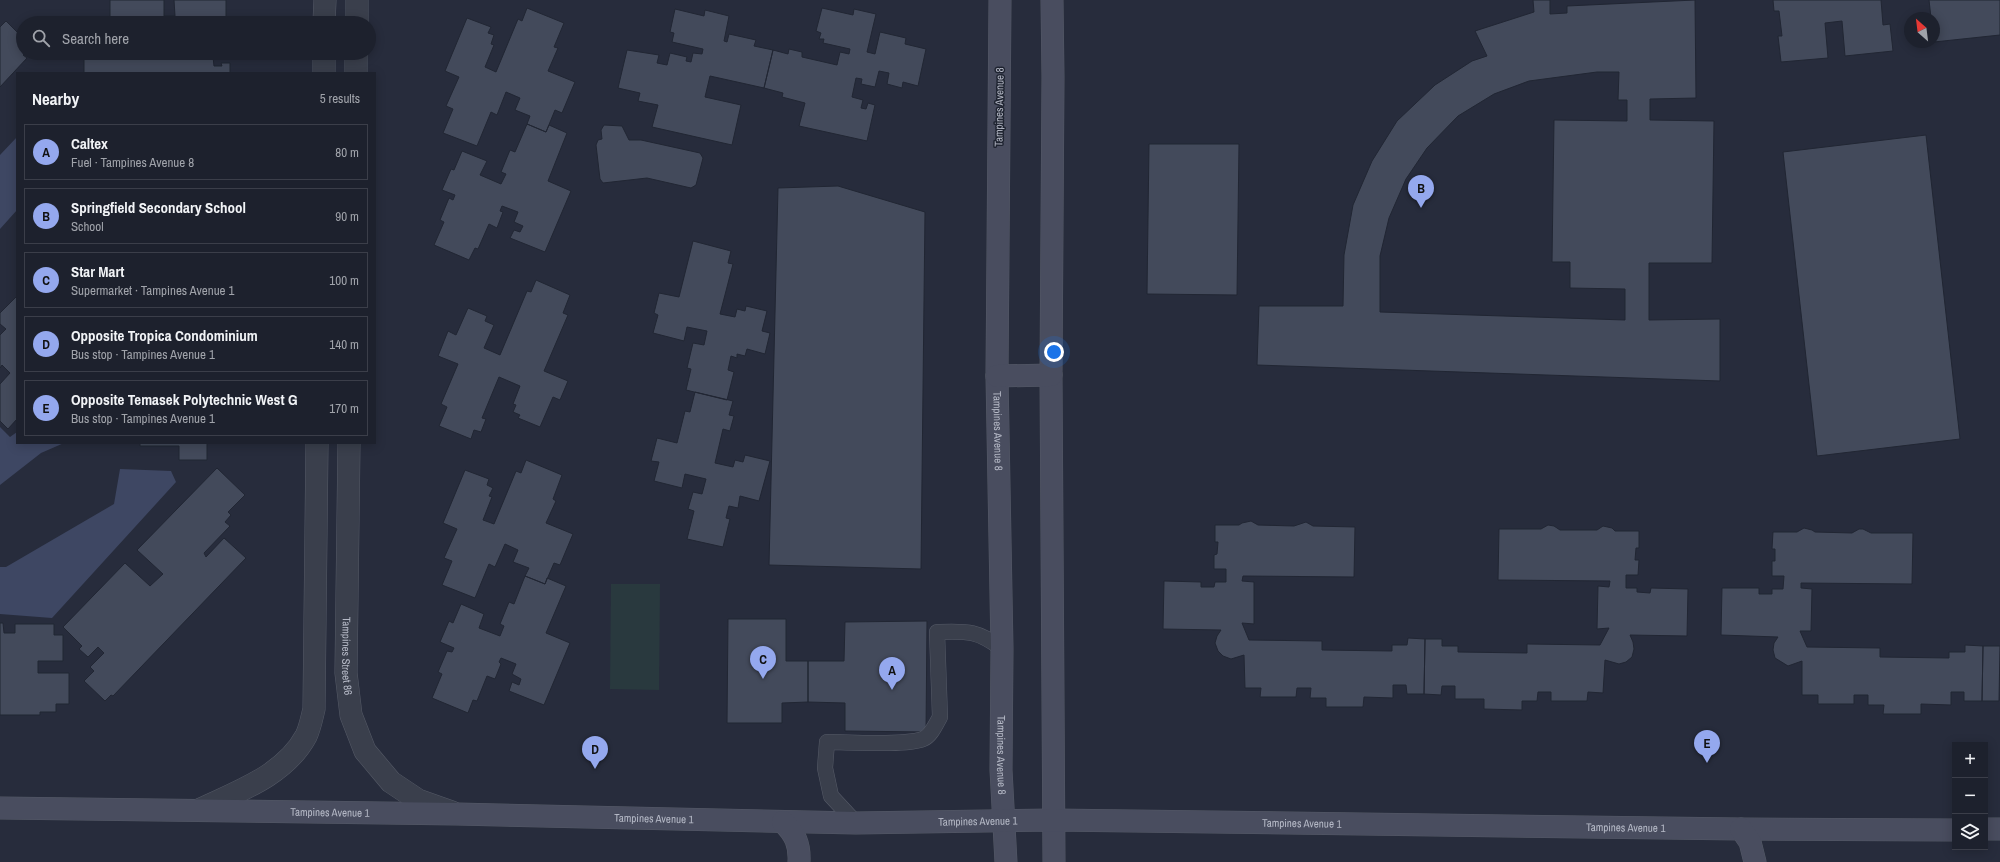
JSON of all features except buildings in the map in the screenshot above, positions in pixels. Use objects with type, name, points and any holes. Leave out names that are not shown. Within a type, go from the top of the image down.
[{"type":"main road","name":"Tampines Avenue 8","points":[[1000,0],[997,184],[997,376],[1002,649],[1001,770],[1006,862]]},
{"type":"main road","points":[[1052,0],[1053,76],[1051,375],[1054,862]]},
{"type":"main road","points":[[997,376],[1051,375]]},
{"type":"main road","name":"Tampines Avenue 1","points":[[0,808],[201,809],[856,823],[1053,820],[1741,830],[1952,830]]},
{"type":"main road","points":[[783,822],[797,839],[800,852],[799,862]]},
{"type":"main road","points":[[1988,829],[2000,829]]},
{"type":"main road","points":[[1741,830],[1750,842],[1755,862]]},
{"type":"street","points":[[324,16],[325,0]]},
{"type":"street","points":[[357,0],[357,16]]},
{"type":"street","points":[[324,60],[324,72]]},
{"type":"street","points":[[356,60],[356,72]]},
{"type":"street","points":[[201,809],[264,778],[294,752],[306,735],[314,709],[317,444]]},
{"type":"street","name":"Tampines Street 86","points":[[348,444],[346,673],[351,715],[365,751],[391,782],[418,800],[457,814]]},
{"type":"lane","points":[[856,823],[831,796],[825,768],[827,742],[911,742],[924,738],[940,717],[937,632],[965,631],[986,637],[1002,649]]},
{"type":"shaded area","points":[[611,584],[660,584],[659,690],[610,689]]},
{"type":"water","points":[[16,138],[16,211],[0,229],[0,155]]},
{"type":"water","points":[[0,427],[10,437],[16,433],[16,444],[62,444],[41,453],[0,485]]},
{"type":"water","points":[[120,469],[171,471],[176,482],[52,618],[0,614],[0,567],[6,567],[114,504]]},
{"type":"place","name":"Springfield Secondary School","points":[[1421,208]]},
{"type":"place","name":"Star Mart","points":[[763,679]]},
{"type":"place","name":"Caltex","points":[[892,690]]},
{"type":"place","name":"Opposite Temasek Polytechnic West G","points":[[1707,763]]},
{"type":"place","name":"Opposite Tropica Condominium","points":[[595,769]]}]
